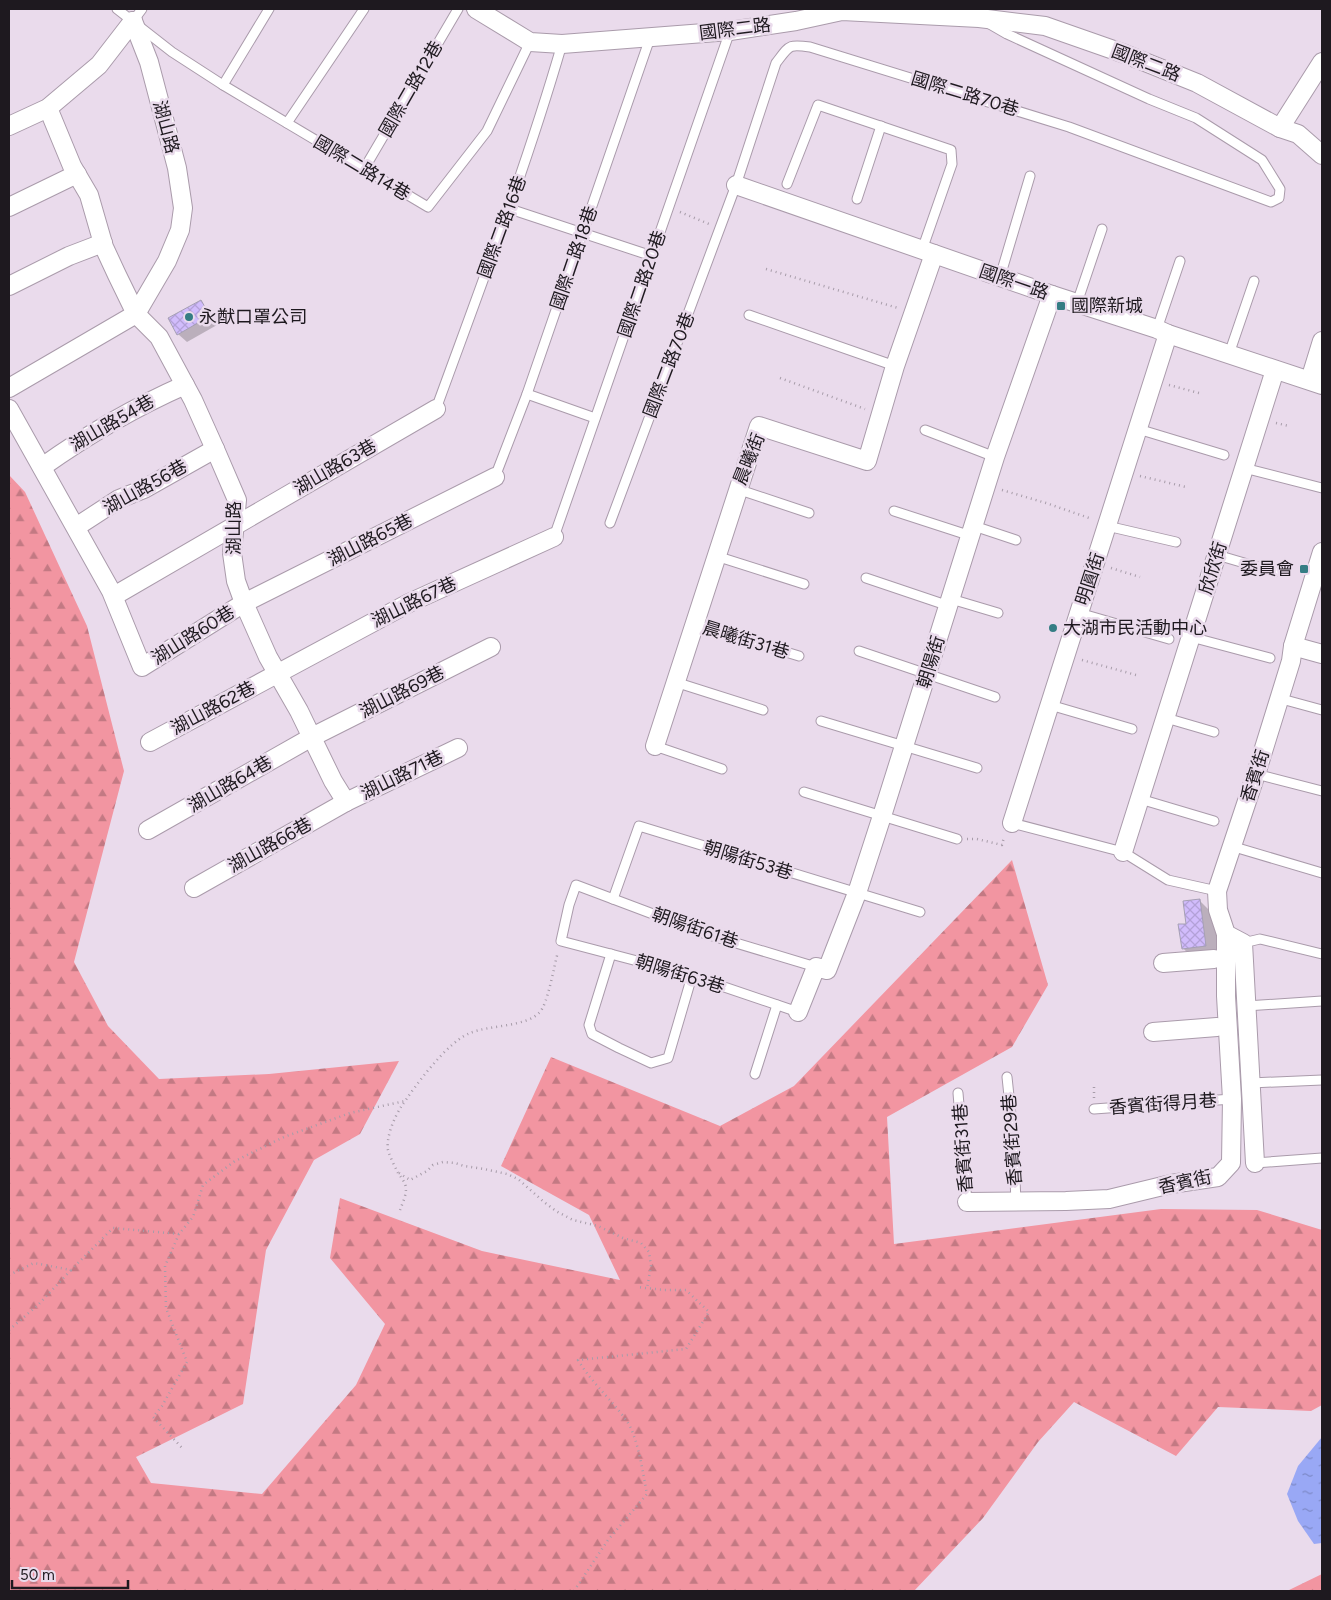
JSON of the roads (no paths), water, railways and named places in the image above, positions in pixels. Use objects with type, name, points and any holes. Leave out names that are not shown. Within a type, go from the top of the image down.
[{"type":"street","name":"國際二路","points":[[476,9],[530,42],[562,44],[730,31],[796,21],[842,11],[979,18],[1045,26],[1125,54],[1197,83],[1280,128]]},
{"type":"street","points":[[9,126],[48,108],[99,66],[138,15]]},
{"type":"street","name":"湖山路","points":[[9,388],[136,314],[167,261],[180,230],[183,208],[177,168],[138,15]]},
{"type":"street","points":[[1322,62],[1280,128],[1298,134],[1322,155]]},
{"type":"street","name":"湖山路","points":[[48,108],[77,174],[89,194],[103,243],[136,314],[159,338],[185,386],[237,500],[232,554],[236,581],[244,603],[277,674],[299,711],[333,781],[346,802]]},
{"type":"street","points":[[9,207],[77,174]]},
{"type":"street","name":"國際一路","points":[[736,185],[1078,304],[1316,383]]},
{"type":"street","points":[[9,286],[69,256],[103,243]]},
{"type":"street","name":"晨曦街","points":[[655,746],[759,426],[867,461],[880,414],[914,313],[928,252]]},
{"type":"street","name":"朝陽街","points":[[816,967],[827,970],[857,893],[905,747],[986,486],[1052,295]]},
{"type":"street","name":"明圓街","points":[[1012,823],[1153,382],[1162,331]]},
{"type":"street","points":[[1316,383],[1322,341]]},
{"type":"street","name":"欣欣街","points":[[1123,852],[1275,370]]},
{"type":"street","name":"湖山路54巷","points":[[42,467],[66,450],[146,402],[185,386]]},
{"type":"street","points":[[9,408],[114,596]]},
{"type":"street","name":"湖山路63巷","points":[[114,596],[436,409]]},
{"type":"street","name":"湖山路56巷","points":[[76,527],[119,499],[144,489],[215,449]]},
{"type":"street","name":"湖山路65巷","points":[[244,603],[495,477]]},
{"type":"street","name":"湖山路67巷","points":[[277,674],[409,603],[554,537]]},
{"type":"street","points":[[1322,552],[1293,646],[1322,654]]},
{"type":"street","name":"湖山路60巷","points":[[114,596],[142,667],[244,603]]},
{"type":"street","name":"香賓街","points":[[967,1202],[1109,1199],[1171,1184],[1218,1177],[1231,1163],[1232,1099],[1226,996],[1226,934],[1218,910],[1217,891],[1291,662],[1293,646]]},
{"type":"street","name":"湖山路69巷","points":[[312,737],[491,647]]},
{"type":"street","name":"湖山路62巷","points":[[150,742],[277,674]]},
{"type":"street","name":"湖山路64巷","points":[[148,830],[312,737]]},
{"type":"street","name":"湖山路71巷","points":[[346,802],[458,748]]},
{"type":"street","name":"湖山路66巷","points":[[194,888],[346,802]]},
{"type":"street","points":[[1226,934],[1243,943],[1255,1163]]},
{"type":"street","points":[[1163,964],[1214,959]]},
{"type":"street","points":[[798,1012],[816,967]]},
{"type":"street","points":[[1153,1032],[1217,1028]]},
{"type":"lane","name":"國際二路14巷","points":[[116,9],[138,15],[172,52],[223,85],[428,207],[487,130],[530,42]]},
{"type":"lane","points":[[223,85],[269,9]]},
{"type":"lane","points":[[287,123],[364,9]]},
{"type":"lane","name":"國際二路12巷","points":[[364,169],[458,9]]},
{"type":"lane","name":"國際二路70巷","points":[[610,523],[736,185],[776,62],[787,48],[794,45],[810,47],[1069,126],[1271,202],[1279,198],[1280,189],[1262,160],[1196,118],[1149,99],[1007,34],[979,18]]},
{"type":"lane","name":"國際二路20巷","points":[[554,537],[730,31]]},
{"type":"lane","name":"國際二路18巷","points":[[495,477],[527,394],[650,38]]},
{"type":"lane","name":"國際二路16巷","points":[[436,409],[510,209],[544,107],[562,44]]},
{"type":"lane","points":[[787,184],[818,105],[951,150],[952,164],[928,252]]},
{"type":"lane","points":[[857,199],[881,126]]},
{"type":"lane","points":[[1000,277],[1030,176]]},
{"type":"lane","points":[[510,209],[652,256]]},
{"type":"lane","points":[[1078,304],[1102,229]]},
{"type":"lane","points":[[1162,331],[1180,261]]},
{"type":"lane","points":[[1230,354],[1254,281]]},
{"type":"lane","points":[[749,315],[896,366]]},
{"type":"lane","points":[[527,394],[596,418]]},
{"type":"lane","points":[[1138,429],[1224,455]]},
{"type":"lane","points":[[925,430],[996,457]]},
{"type":"lane","points":[[1244,468],[1322,488]]},
{"type":"lane","points":[[737,489],[809,513]]},
{"type":"lane","points":[[894,511],[1016,540]]},
{"type":"lane","points":[[1107,526],[1176,542]]},
{"type":"lane","points":[[716,556],[804,584]]},
{"type":"lane","points":[[1217,556],[1275,572]]},
{"type":"lane","points":[[866,578],[950,602],[998,613]]},
{"type":"lane","points":[[1079,613],[1169,639]]},
{"type":"lane","name":"晨曦街31巷","points":[[694,624],[799,656]]},
{"type":"lane","points":[[1191,637],[1270,658]]},
{"type":"lane","points":[[859,651],[994,697]]},
{"type":"lane","points":[[675,682],[763,710]]},
{"type":"lane","points":[[1278,698],[1322,710]]},
{"type":"lane","points":[[1050,705],[1132,729]]},
{"type":"lane","points":[[1166,718],[1214,732]]},
{"type":"lane","points":[[821,721],[977,768]]},
{"type":"lane","points":[[655,746],[722,769]]},
{"type":"lane","points":[[1256,774],[1322,791]]},
{"type":"lane","points":[[804,792],[957,840]]},
{"type":"lane","points":[[1140,799],[1214,821]]},
{"type":"lane","points":[[1012,823],[1123,852],[1168,880],[1217,891]]},
{"type":"lane","name":"朝陽街53巷","points":[[613,899],[639,826],[920,912]]},
{"type":"lane","points":[[1231,846],[1322,873]]},
{"type":"lane","name":"朝陽街61巷","points":[[561,941],[568,906],[576,885],[706,934],[816,967]]},
{"type":"lane","points":[[1243,943],[1260,939],[1322,954]]},
{"type":"lane","name":"朝陽街63巷","points":[[561,941],[692,976],[798,1012]]},
{"type":"lane","points":[[611,954],[589,1025],[592,1034],[652,1063],[668,1058],[692,976]]},
{"type":"lane","points":[[1246,1006],[1322,1001]]},
{"type":"lane","points":[[755,1074],[778,1006]]},
{"type":"lane","name":"香賓街29巷","points":[[1007,1077],[1013,1134],[1016,1202]]},
{"type":"lane","points":[[1251,1083],[1322,1080]]},
{"type":"lane","name":"香賓街31巷","points":[[958,1093],[967,1202]]},
{"type":"lane","name":"香賓街得月巷","points":[[1094,1109],[1232,1099]]},
{"type":"lane","points":[[1255,1163],[1322,1158]]},
{"type":"water","points":[[1322,1437],[1322,1543],[1314,1544],[1298,1521],[1287,1494],[1298,1466]]},
{"type":"place","name":"國際新城","points":[[1061,306]]},
{"type":"place","name":"永猷口罩公司","points":[[189,317]]},
{"type":"place","name":"委員會","points":[[1304,569]]},
{"type":"place","name":"大湖市民活動中心","points":[[1053,628]]}]
